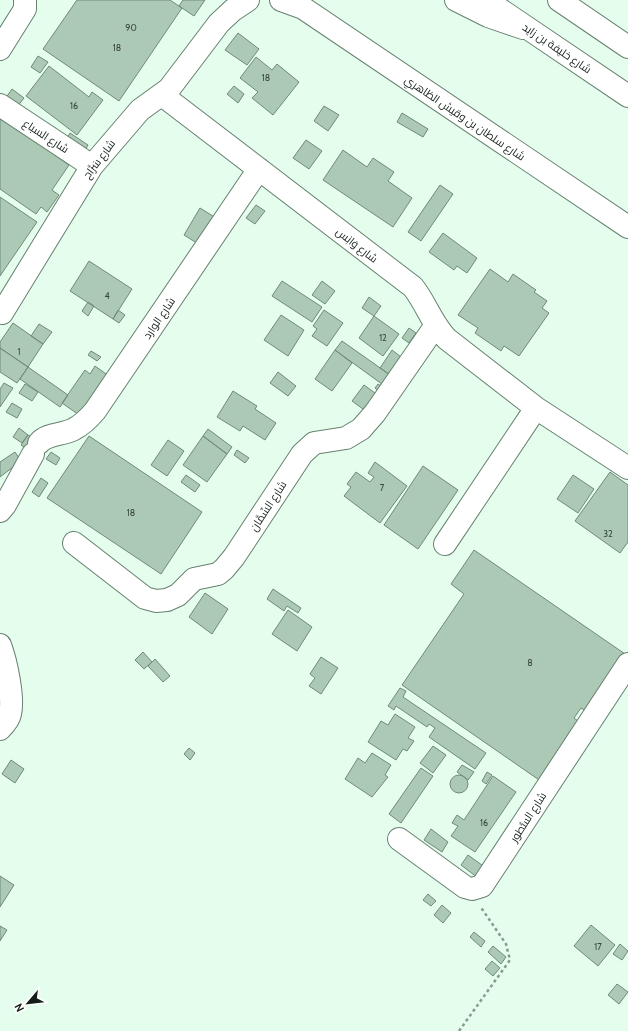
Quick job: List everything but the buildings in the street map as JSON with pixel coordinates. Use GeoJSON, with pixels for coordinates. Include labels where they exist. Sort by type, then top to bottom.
{"type":"FeatureCollection","features":[{"type":"Feature","properties":{"kind":"main road"},"geometry":{"type":"LineString","coordinates":[[0,49],[25,10],[25,0]]}},
{"type":"Feature","properties":{"kind":"main road","name":"شارع سَرَّاح"},"geometry":{"type":"LineString","coordinates":[[219,23],[226,0]]}},
{"type":"Feature","properties":{"kind":"main road","name":"شارع سَرَّاح"},"geometry":{"type":"LineString","coordinates":[[2,313],[92,166],[140,110],[169,89],[219,23],[233,10],[248,0]]}},
{"type":"Feature","properties":{"kind":"main road","name":"شارع سلطان بن وقيش الظاهري"},"geometry":{"type":"LineString","coordinates":[[281,0],[299,4],[628,227]]}},
{"type":"Feature","properties":{"kind":"main road"},"geometry":{"type":"LineString","coordinates":[[456,0],[488,16],[532,31]]}},
{"type":"Feature","properties":{"kind":"main road","name":"شارع خليفة بن زايد"},"geometry":{"type":"LineString","coordinates":[[486,0],[628,96]]}},
{"type":"Feature","properties":{"kind":"main road"},"geometry":{"type":"LineString","coordinates":[[559,0],[628,47]]}},
{"type":"Feature","properties":{"kind":"main road","name":"شارع وَانِس"},"geometry":{"type":"LineString","coordinates":[[162,95],[413,287],[422,298],[436,325],[447,339],[536,408],[628,468]]}},
{"type":"Feature","properties":{"kind":"main road","name":"شارع السباع"},"geometry":{"type":"LineString","coordinates":[[0,105],[92,166]]}},
{"type":"Feature","properties":{"kind":"main road","name":"شارع الوارد"},"geometry":{"type":"LineString","coordinates":[[0,511],[6,505],[36,448],[46,438],[64,434],[75,429],[95,411],[259,169]]}},
{"type":"Feature","properties":{"kind":"main road","name":"شارع السِّمَّان"},"geometry":{"type":"LineString","coordinates":[[74,543],[145,598],[156,601],[167,600],[178,595],[194,579],[218,574],[224,570],[234,557],[302,454],[314,443],[354,435],[367,423],[436,325]]}},
{"type":"Feature","properties":{"kind":"main road"},"geometry":{"type":"LineString","coordinates":[[444,544],[536,408]]}},
{"type":"Feature","properties":{"kind":"main road"},"geometry":{"type":"LineString","coordinates":[[0,645],[11,708],[7,722],[0,729]]}},
{"type":"Feature","properties":{"kind":"main road","name":"شارع السُّطور"},"geometry":{"type":"LineString","coordinates":[[472,889],[477,888],[485,882],[628,664]]}},
{"type":"Feature","properties":{"kind":"main road"},"geometry":{"type":"LineString","coordinates":[[399,839],[465,887],[472,889]]}},
{"type":"Feature","properties":{"kind":"path"},"geometry":{"type":"LineString","coordinates":[[459,1031],[510,960],[506,944],[478,904],[472,889]]}}]}
